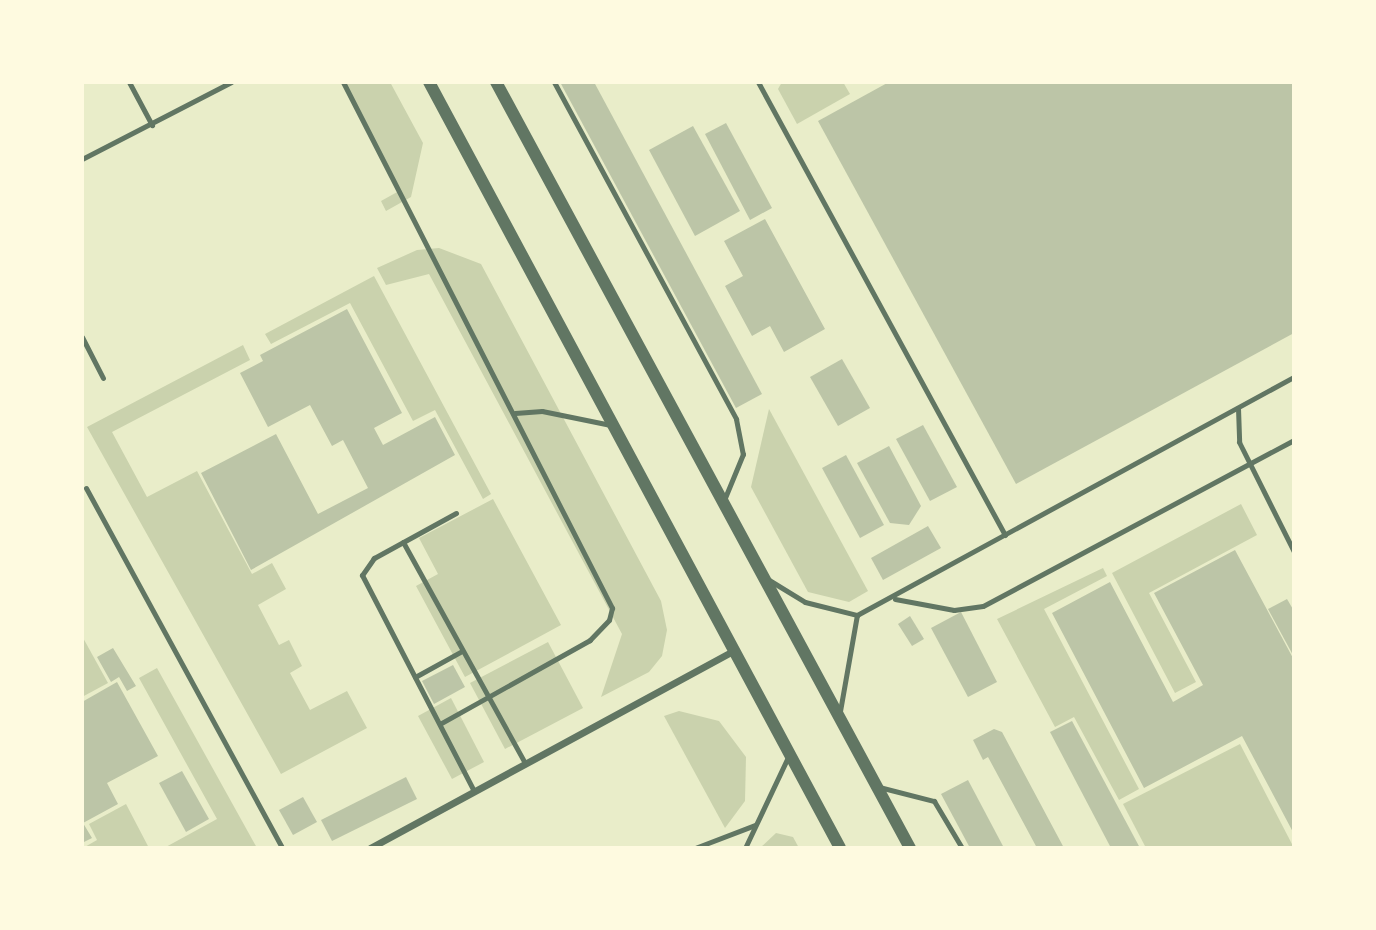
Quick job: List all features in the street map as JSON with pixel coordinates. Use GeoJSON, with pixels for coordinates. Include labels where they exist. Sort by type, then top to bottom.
{"type":"FeatureCollection","features":[{"type":"Feature","properties":{"kind":"street"},"geometry":{"type":"LineString","coordinates":[[429,82],[840,848]]}},
{"type":"Feature","properties":{"kind":"street"},"geometry":{"type":"LineString","coordinates":[[496,82],[723,503],[840,713],[910,848]]}},
{"type":"Feature","properties":{"kind":"street"},"geometry":{"type":"LineString","coordinates":[[370,848],[734,650]]}},
{"type":"Feature","properties":{"kind":"lane"},"geometry":{"type":"LineString","coordinates":[[129,82],[152,125]]}},
{"type":"Feature","properties":{"kind":"lane"},"geometry":{"type":"LineString","coordinates":[[82,159],[231,82]]}},
{"type":"Feature","properties":{"kind":"lane"},"geometry":{"type":"LineString","coordinates":[[343,82],[515,413],[612,608],[590,640],[440,724]]}},
{"type":"Feature","properties":{"kind":"lane"},"geometry":{"type":"LineString","coordinates":[[554,82],[736,419],[743,454],[723,503]]}},
{"type":"Feature","properties":{"kind":"lane"},"geometry":{"type":"LineString","coordinates":[[758,82],[1005,535]]}},
{"type":"Feature","properties":{"kind":"lane"},"geometry":{"type":"LineString","coordinates":[[82,337],[103,378]]}},
{"type":"Feature","properties":{"kind":"lane"},"geometry":{"type":"LineString","coordinates":[[766,578],[805,602],[857,615],[895,599],[1005,535],[1294,377]]}},
{"type":"Feature","properties":{"kind":"lane"},"geometry":{"type":"LineString","coordinates":[[1238,408],[1236,431],[1249,465],[1294,552]]}},
{"type":"Feature","properties":{"kind":"lane"},"geometry":{"type":"LineString","coordinates":[[515,413],[548,412],[612,426]]}},
{"type":"Feature","properties":{"kind":"lane"},"geometry":{"type":"LineString","coordinates":[[895,599],[954,610],[983,606],[1294,440]]}},
{"type":"Feature","properties":{"kind":"lane"},"geometry":{"type":"LineString","coordinates":[[86,488],[282,848]]}},
{"type":"Feature","properties":{"kind":"lane"},"geometry":{"type":"LineString","coordinates":[[456,513],[366,564],[362,575],[474,791]]}},
{"type":"Feature","properties":{"kind":"lane"},"geometry":{"type":"LineString","coordinates":[[402,542],[525,763]]}},
{"type":"Feature","properties":{"kind":"lane"},"geometry":{"type":"LineString","coordinates":[[840,713],[857,615]]}},
{"type":"Feature","properties":{"kind":"lane"},"geometry":{"type":"LineString","coordinates":[[415,677],[462,650]]}},
{"type":"Feature","properties":{"kind":"lane"},"geometry":{"type":"LineString","coordinates":[[745,848],[789,754]]}},
{"type":"Feature","properties":{"kind":"lane"},"geometry":{"type":"LineString","coordinates":[[878,787],[934,801],[962,848]]}},
{"type":"Feature","properties":{"kind":"lane"},"geometry":{"type":"LineString","coordinates":[[695,848],[755,825]]}},
{"type":"Feature","properties":{"kind":"green space"},"geometry":{"type":"Polygon","coordinates":[[[342,82],[390,82],[423,143],[411,197],[386,211],[381,201],[399,191],[342,82]]]}},
{"type":"Feature","properties":{"kind":"green space"},"geometry":{"type":"Polygon","coordinates":[[[782,82],[843,82],[850,94],[797,124],[778,89],[782,82]]]}},
{"type":"Feature","properties":{"kind":"green space"},"geometry":{"type":"Polygon","coordinates":[[[439,248],[481,264],[661,601],[667,630],[662,656],[649,672],[601,697],[622,634],[429,274],[386,285],[377,268],[417,250],[439,248]]]}},
{"type":"Feature","properties":{"kind":"green space"},"geometry":{"type":"Polygon","coordinates":[[[374,276],[491,494],[483,499],[435,410],[413,421],[350,303],[271,344],[265,334],[374,276]]]}},
{"type":"Feature","properties":{"kind":"green space"},"geometry":{"type":"Polygon","coordinates":[[[243,345],[250,360],[112,432],[147,497],[197,471],[252,574],[272,563],[286,589],[258,605],[279,645],[289,640],[302,666],[290,673],[310,710],[347,691],[367,728],[281,774],[87,427],[243,345]]]}},
{"type":"Feature","properties":{"kind":"green space"},"geometry":{"type":"Polygon","coordinates":[[[769,409],[868,591],[849,602],[808,592],[751,487],[769,409]]]}},
{"type":"Feature","properties":{"kind":"green space"},"geometry":{"type":"Polygon","coordinates":[[[493,499],[561,625],[465,677],[416,586],[438,574],[419,538],[493,499]]]}},
{"type":"Feature","properties":{"kind":"green space"},"geometry":{"type":"Polygon","coordinates":[[[1241,504],[1257,535],[1149,593],[1196,682],[1175,693],[1112,573],[1241,504]]]}},
{"type":"Feature","properties":{"kind":"green space"},"geometry":{"type":"Polygon","coordinates":[[[1103,568],[1107,576],[1044,609],[1139,789],[1119,800],[1074,717],[1055,727],[997,619],[1103,568]]]}},
{"type":"Feature","properties":{"kind":"green space"},"geometry":{"type":"Polygon","coordinates":[[[82,636],[108,683],[82,697],[82,636]]]}},
{"type":"Feature","properties":{"kind":"green space"},"geometry":{"type":"Polygon","coordinates":[[[548,642],[583,708],[505,749],[470,683],[548,642]]]}},
{"type":"Feature","properties":{"kind":"green space"},"geometry":{"type":"Polygon","coordinates":[[[157,668],[257,848],[164,848],[217,819],[139,678],[157,668]]]}},
{"type":"Feature","properties":{"kind":"green space"},"geometry":{"type":"Polygon","coordinates":[[[451,698],[484,762],[452,779],[418,716],[451,698]]]}},
{"type":"Feature","properties":{"kind":"green space"},"geometry":{"type":"Polygon","coordinates":[[[679,711],[719,721],[746,757],[745,801],[725,828],[664,716],[679,711]]]}},
{"type":"Feature","properties":{"kind":"green space"},"geometry":{"type":"Polygon","coordinates":[[[1240,744],[1294,848],[1146,848],[1123,804],[1240,744]]]}},
{"type":"Feature","properties":{"kind":"green space"},"geometry":{"type":"Polygon","coordinates":[[[126,804],[149,848],[83,848],[97,840],[89,824],[126,804]]]}},
{"type":"Feature","properties":{"kind":"green space"},"geometry":{"type":"Polygon","coordinates":[[[776,833],[793,837],[799,848],[760,848],[776,833]]]}},
{"type":"Feature","properties":{"kind":"building"},"geometry":{"type":"Polygon","coordinates":[[[560,82],[594,82],[762,394],[736,408],[560,82]]]}},
{"type":"Feature","properties":{"kind":"building"},"geometry":{"type":"Polygon","coordinates":[[[889,82],[1292,82],[1294,333],[1016,484],[818,121],[889,82]]]}},
{"type":"Feature","properties":{"kind":"building"},"geometry":{"type":"Polygon","coordinates":[[[726,123],[772,208],[750,220],[705,134],[726,123]]]}},
{"type":"Feature","properties":{"kind":"building"},"geometry":{"type":"Polygon","coordinates":[[[693,126],[740,211],[695,236],[649,150],[693,126]]]}},
{"type":"Feature","properties":{"kind":"building"},"geometry":{"type":"Polygon","coordinates":[[[765,219],[825,329],[784,352],[770,326],[752,336],[725,286],[743,276],[724,241],[765,219]]]}},
{"type":"Feature","properties":{"kind":"building"},"geometry":{"type":"Polygon","coordinates":[[[347,309],[402,413],[374,428],[383,445],[435,417],[455,455],[251,570],[201,473],[276,434],[318,514],[368,488],[343,440],[332,446],[310,405],[268,427],[240,373],[263,361],[260,355],[347,309]]]}},
{"type":"Feature","properties":{"kind":"building"},"geometry":{"type":"Polygon","coordinates":[[[842,359],[870,408],[838,426],[810,377],[842,359]]]}},
{"type":"Feature","properties":{"kind":"building"},"geometry":{"type":"Polygon","coordinates":[[[923,425],[957,487],[930,501],[896,439],[923,425]]]}},
{"type":"Feature","properties":{"kind":"building"},"geometry":{"type":"Polygon","coordinates":[[[889,446],[921,506],[909,525],[890,523],[857,463],[889,446]]]}},
{"type":"Feature","properties":{"kind":"building"},"geometry":{"type":"Polygon","coordinates":[[[846,455],[884,525],[860,538],[822,468],[846,455]]]}},
{"type":"Feature","properties":{"kind":"building"},"geometry":{"type":"Polygon","coordinates":[[[928,526],[941,548],[883,580],[871,558],[928,526]]]}},
{"type":"Feature","properties":{"kind":"building"},"geometry":{"type":"Polygon","coordinates":[[[1235,550],[1294,660],[1294,834],[1242,736],[1144,788],[1052,613],[1110,582],[1173,702],[1203,685],[1154,593],[1235,550]]]}},
{"type":"Feature","properties":{"kind":"building"},"geometry":{"type":"Polygon","coordinates":[[[1287,599],[1294,611],[1294,657],[1268,609],[1287,599]]]}},
{"type":"Feature","properties":{"kind":"building"},"geometry":{"type":"Polygon","coordinates":[[[961,612],[997,682],[968,697],[931,628],[961,612]]]}},
{"type":"Feature","properties":{"kind":"building"},"geometry":{"type":"Polygon","coordinates":[[[910,616],[924,639],[912,646],[898,624],[910,616]]]}},
{"type":"Feature","properties":{"kind":"building"},"geometry":{"type":"Polygon","coordinates":[[[113,648],[136,686],[127,691],[119,677],[111,682],[97,657],[113,648]]]}},
{"type":"Feature","properties":{"kind":"building"},"geometry":{"type":"Polygon","coordinates":[[[453,665],[465,687],[434,704],[422,681],[453,665]]]}},
{"type":"Feature","properties":{"kind":"building"},"geometry":{"type":"Polygon","coordinates":[[[117,682],[158,756],[107,783],[118,804],[83,823],[92,838],[82,843],[82,702],[117,682]]]}},
{"type":"Feature","properties":{"kind":"building"},"geometry":{"type":"Polygon","coordinates":[[[1072,721],[1140,848],[1111,848],[1050,732],[1072,721]]]}},
{"type":"Feature","properties":{"kind":"building"},"geometry":{"type":"Polygon","coordinates":[[[994,729],[1002,732],[1064,848],[1037,848],[988,757],[983,760],[973,740],[994,729]]]}},
{"type":"Feature","properties":{"kind":"building"},"geometry":{"type":"Polygon","coordinates":[[[182,771],[209,819],[186,832],[159,783],[182,771]]]}},
{"type":"Feature","properties":{"kind":"building"},"geometry":{"type":"Polygon","coordinates":[[[406,777],[417,799],[332,841],[321,820],[406,777]]]}},
{"type":"Feature","properties":{"kind":"building"},"geometry":{"type":"Polygon","coordinates":[[[968,780],[1004,848],[970,848],[941,794],[968,780]]]}},
{"type":"Feature","properties":{"kind":"building"},"geometry":{"type":"Polygon","coordinates":[[[303,797],[317,822],[293,835],[279,810],[303,797]]]}}]}
